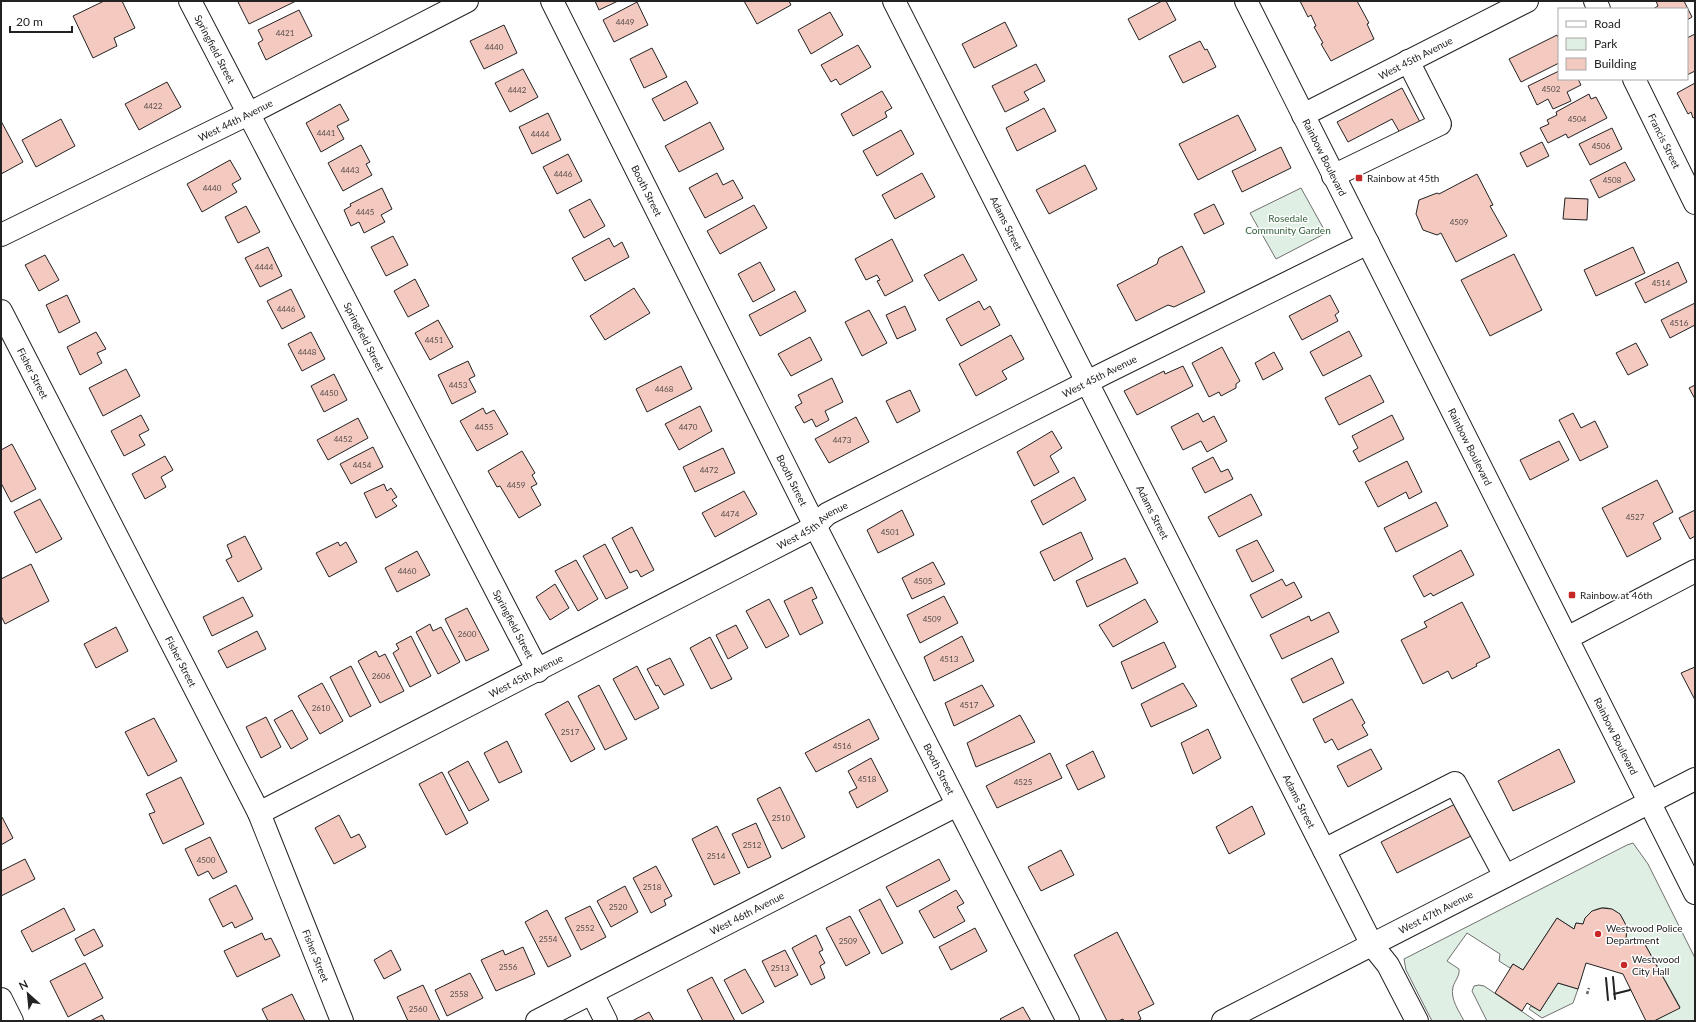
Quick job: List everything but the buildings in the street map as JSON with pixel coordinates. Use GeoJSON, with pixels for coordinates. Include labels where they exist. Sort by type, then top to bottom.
{"type":"FeatureCollection","features":[{"type":"Feature","properties":{"kind":"street","name":"Springfield Street"},"geometry":{"type":"LineString","coordinates":[[190,1],[538,671]]}},
{"type":"Feature","properties":{"kind":"street","name":"West 44th Avenue"},"geometry":{"type":"LineString","coordinates":[[1,235],[248,114],[467,1]]}},
{"type":"Feature","properties":{"kind":"street","name":"Booth Street"},"geometry":{"type":"LineString","coordinates":[[552,1],[815,526],[1068,1021]]}},
{"type":"Feature","properties":{"kind":"street","name":"Adams Street"},"geometry":{"type":"LineString","coordinates":[[894,1],[1372,945],[1388,965],[1416,1021]]}},
{"type":"Feature","properties":{"kind":"street","name":"Rainbow Boulevard"},"geometry":{"type":"LineString","coordinates":[[1246,1],[1695,893]]}},
{"type":"Feature","properties":{"kind":"street","name":"West 45th Avenue"},"geometry":{"type":"LineString","coordinates":[[1303,115],[1527,1]]}},
{"type":"Feature","properties":{"kind":"street"},"geometry":{"type":"LineString","coordinates":[[1333,176],[1440,124],[1408,61]]}},
{"type":"Feature","properties":{"kind":"street","name":"Francis Street"},"geometry":{"type":"LineString","coordinates":[[1634,80],[1695,203]]}},
{"type":"Feature","properties":{"kind":"street","name":"West 45th Avenue"},"geometry":{"type":"LineString","coordinates":[[259,813],[538,671],[815,526],[827,514],[1087,382],[1368,243]]}},
{"type":"Feature","properties":{"kind":"street","name":"Fisher Street"},"geometry":{"type":"LineString","coordinates":[[1,311],[259,813],[342,1021]]}},
{"type":"Feature","properties":{"kind":"street"},"geometry":{"type":"LineString","coordinates":[[1567,638],[1695,571]]}},
{"type":"Feature","properties":{"kind":"street","name":"West 47th Avenue"},"geometry":{"type":"LineString","coordinates":[[1223,1021],[1695,779]]}},
{"type":"Feature","properties":{"kind":"street"},"geometry":{"type":"LineString","coordinates":[[1324,850],[1455,783],[1505,876]]}},
{"type":"Feature","properties":{"kind":"street","name":"West 46th Avenue"},"geometry":{"type":"LineString","coordinates":[[537,1021],[957,805]]}},
{"type":"Feature","properties":{"kind":"street"},"geometry":{"type":"LineString","coordinates":[[592,993],[606,1021]]}},
{"type":"Feature","properties":{"kind":"street"},"geometry":{"type":"LineString","coordinates":[[1,999],[12,1021]]}},
{"type":"Feature","properties":{"kind":"path"},"geometry":{"type":"LineString","coordinates":[[1587,994],[1589,988]]}},
{"type":"Feature","properties":{"kind":"green space","name":"Rosedale Community Garden"},"geometry":{"type":"Polygon","coordinates":[[[1301,188],[1326,233],[1276,259],[1250,213],[1301,188]]]}},
{"type":"Feature","properties":{"kind":"green space"},"geometry":{"type":"Polygon","coordinates":[[[1633,843],[1648,864],[1695,958],[1695,1021],[1656,1020],[1680,1007],[1642,939],[1632,943],[1632,940],[1626,939],[1626,928],[1618,913],[1611,909],[1603,908],[1595,910],[1588,915],[1583,924],[1576,923],[1574,929],[1557,918],[1523,970],[1513,964],[1510,968],[1499,961],[1500,954],[1467,933],[1447,961],[1459,969],[1452,991],[1456,1005],[1464,1021],[1432,1021],[1406,970],[1404,959],[1633,843]]]}},
{"type":"Feature","properties":{"kind":"green space"},"geometry":{"type":"Polygon","coordinates":[[[1558,983],[1578,989],[1573,1003],[1542,1018],[1529,1009],[1531,1006],[1540,1011],[1558,983]]]}},
{"type":"Feature","properties":{"kind":"green space"},"geometry":{"type":"Polygon","coordinates":[[[1474,986],[1484,986],[1536,1021],[1487,1021],[1472,991],[1474,986]]]}},
{"type":"Feature","properties":{"kind":"wall"},"geometry":{"type":"LineString","coordinates":[[1613,977],[1615,999]]}},
{"type":"Feature","properties":{"kind":"wall"},"geometry":{"type":"LineString","coordinates":[[1606,978],[1608,1000]]}},
{"type":"Feature","properties":{"kind":"wall"},"geometry":{"type":"LineString","coordinates":[[1614,994],[1630,990]]}},
{"type":"Feature","properties":{"kind":"place","name":"Rainbow at 45th"},"geometry":{"type":"Point","coordinates":[1359,178]}},
{"type":"Feature","properties":{"kind":"place","name":"Rainbow at 46th"},"geometry":{"type":"Point","coordinates":[1572,595]}},
{"type":"Feature","properties":{"kind":"place","name":"Westwood Police Department"},"geometry":{"type":"Point","coordinates":[1598,934]}},
{"type":"Feature","properties":{"kind":"place","name":"Westwood City Hall"},"geometry":{"type":"Point","coordinates":[1624,965]}}]}
